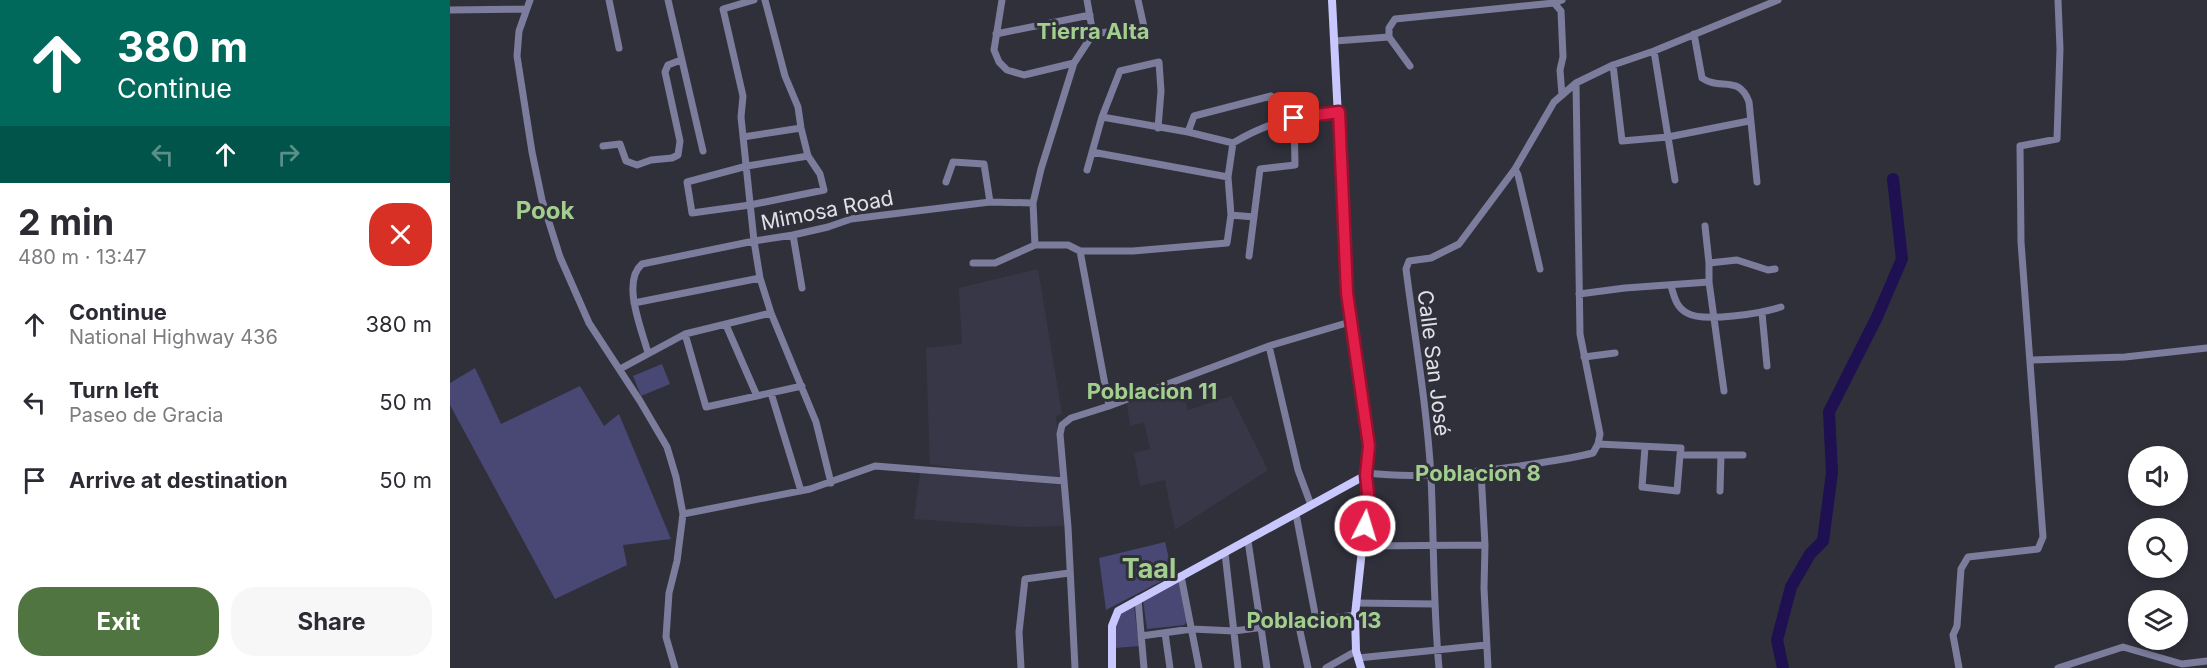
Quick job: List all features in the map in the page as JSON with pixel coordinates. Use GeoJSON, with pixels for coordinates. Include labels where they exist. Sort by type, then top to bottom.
{"type":"FeatureCollection","features":[{"type":"Feature","properties":{"kind":"main road"},"geometry":{"type":"LineString","coordinates":[[1332,0],[1350,322],[1369,446],[1366,474],[1368,494],[1355,615],[1357,655],[1361,668]]}},
{"type":"Feature","properties":{"kind":"main road"},"geometry":{"type":"LineString","coordinates":[[1112,668],[1114,615],[1123,608],[1366,474]]}},
{"type":"Feature","properties":{"kind":"street"},"geometry":{"type":"LineString","coordinates":[[530,0],[519,31],[517,56],[542,200],[560,257],[590,323],[667,447],[683,514],[677,561],[669,593],[666,637],[675,668]]}},
{"type":"Feature","properties":{"kind":"street"},"geometry":{"type":"LineString","coordinates":[[609,0],[619,48]]}},
{"type":"Feature","properties":{"kind":"street"},"geometry":{"type":"LineString","coordinates":[[668,0],[703,151]]}},
{"type":"Feature","properties":{"kind":"street"},"geometry":{"type":"LineString","coordinates":[[754,0],[723,9],[742,96],[741,117],[754,241],[760,278],[771,313],[816,422],[831,483]]}},
{"type":"Feature","properties":{"kind":"street"},"geometry":{"type":"LineString","coordinates":[[765,0],[785,76],[798,107],[808,156],[820,174],[824,190],[750,205],[692,213],[687,182],[747,166],[808,156]]}},
{"type":"Feature","properties":{"kind":"street"},"geometry":{"type":"LineString","coordinates":[[1002,0],[994,50],[999,62],[1007,70],[1024,75],[1074,63]]}},
{"type":"Feature","properties":{"kind":"street"},"geometry":{"type":"LineString","coordinates":[[1035,245],[1033,203],[1041,169],[1074,63],[1093,34],[1087,0]]}},
{"type":"Feature","properties":{"kind":"street"},"geometry":{"type":"LineString","coordinates":[[1093,34],[1144,27],[1138,0]]}},
{"type":"Feature","properties":{"kind":"street"},"geometry":{"type":"LineString","coordinates":[[1410,66],[1389,37],[1389,28],[1395,19],[1554,3],[1562,0]]}},
{"type":"Feature","properties":{"kind":"street"},"geometry":{"type":"LineString","coordinates":[[1540,269],[1515,169],[1554,102],[1576,83],[1613,65],[1654,51],[1778,0]]}},
{"type":"Feature","properties":{"kind":"street"},"geometry":{"type":"LineString","coordinates":[[1959,668],[1953,634],[1957,626],[1961,569],[1968,557],[2038,549],[2043,537],[2021,242],[2020,146],[2057,139],[2061,49],[2058,0]]}},
{"type":"Feature","properties":{"kind":"street"},"geometry":{"type":"LineString","coordinates":[[1554,3],[1561,11],[1562,95]]}},
{"type":"Feature","properties":{"kind":"street"},"geometry":{"type":"LineString","coordinates":[[450,10],[525,9]]}},
{"type":"Feature","properties":{"kind":"street"},"geometry":{"type":"LineString","coordinates":[[996,34],[1090,15]]}},
{"type":"Feature","properties":{"kind":"street"},"geometry":{"type":"LineString","coordinates":[[1694,34],[1702,78],[1707,82],[1737,86],[1745,92],[1749,102],[1756,182]]}},
{"type":"Feature","properties":{"kind":"street"},"geometry":{"type":"LineString","coordinates":[[1335,41],[1389,37]]}},
{"type":"Feature","properties":{"kind":"street"},"geometry":{"type":"LineString","coordinates":[[1654,51],[1676,180]]}},
{"type":"Feature","properties":{"kind":"street"},"geometry":{"type":"LineString","coordinates":[[603,146],[620,144],[626,161],[634,165],[678,155],[680,141],[665,69],[668,64],[681,60]]}},
{"type":"Feature","properties":{"kind":"street"},"geometry":{"type":"LineString","coordinates":[[1087,170],[1102,117],[1120,71],[1159,62],[1161,91],[1158,128]]}},
{"type":"Feature","properties":{"kind":"street"},"geometry":{"type":"LineString","coordinates":[[1613,65],[1622,141],[1668,137],[1749,121]]}},
{"type":"Feature","properties":{"kind":"street"},"geometry":{"type":"LineString","coordinates":[[1366,474],[1431,476],[1481,471],[1577,457],[1593,453],[1598,444],[1600,434],[1598,420],[1580,334],[1576,83]]}},
{"type":"Feature","properties":{"kind":"street"},"geometry":{"type":"LineString","coordinates":[[1188,132],[1194,116],[1271,96],[1281,120]]}},
{"type":"Feature","properties":{"kind":"street"},"geometry":{"type":"LineString","coordinates":[[1102,117],[1188,132],[1233,143],[1256,129],[1281,120],[1339,112]]}},
{"type":"Feature","properties":{"kind":"street"},"geometry":{"type":"LineString","coordinates":[[1249,256],[1260,170],[1295,165],[1294,118]]}},
{"type":"Feature","properties":{"kind":"street"},"geometry":{"type":"LineString","coordinates":[[743,137],[801,128]]}},
{"type":"Feature","properties":{"kind":"street"},"geometry":{"type":"LineString","coordinates":[[973,263],[995,263],[1035,245],[1068,244],[1080,251],[1133,251],[1227,243],[1231,215],[1228,177],[1233,143]]}},
{"type":"Feature","properties":{"kind":"street"},"geometry":{"type":"LineString","coordinates":[[1092,152],[1228,177]]}},
{"type":"Feature","properties":{"kind":"street"},"geometry":{"type":"LineString","coordinates":[[946,182],[953,162],[984,164],[990,202]]}},
{"type":"Feature","properties":{"kind":"street","name":"Calle San José"},"geometry":{"type":"LineString","coordinates":[[1439,668],[1434,604],[1431,476],[1424,396],[1406,269],[1409,261],[1431,258],[1459,244],[1515,169]]}},
{"type":"Feature","properties":{"kind":"street","name":"Mimosa Road"},"geometry":{"type":"LineString","coordinates":[[634,303],[632,281],[634,273],[642,264],[793,235],[851,219],[990,202],[1033,203]]}},
{"type":"Feature","properties":{"kind":"street"},"geometry":{"type":"LineString","coordinates":[[1231,215],[1254,217]]}},
{"type":"Feature","properties":{"kind":"street"},"geometry":{"type":"LineString","coordinates":[[1705,226],[1710,263],[1709,282],[1724,391]]}},
{"type":"Feature","properties":{"kind":"street"},"geometry":{"type":"LineString","coordinates":[[793,235],[802,288]]}},
{"type":"Feature","properties":{"kind":"street"},"geometry":{"type":"LineString","coordinates":[[1080,251],[1109,406]]}},
{"type":"Feature","properties":{"kind":"street"},"geometry":{"type":"LineString","coordinates":[[1710,263],[1737,260],[1768,270],[1776,269]]}},
{"type":"Feature","properties":{"kind":"street"},"geometry":{"type":"LineString","coordinates":[[648,353],[634,303],[760,278]]}},
{"type":"Feature","properties":{"kind":"street"},"geometry":{"type":"LineString","coordinates":[[1579,294],[1709,282]]}},
{"type":"Feature","properties":{"kind":"street"},"geometry":{"type":"LineString","coordinates":[[1671,286],[1675,301],[1688,314],[1715,317],[1762,313],[1781,307]]}},
{"type":"Feature","properties":{"kind":"street"},"geometry":{"type":"LineString","coordinates":[[620,369],[685,334],[771,313]]}},
{"type":"Feature","properties":{"kind":"street"},"geometry":{"type":"LineString","coordinates":[[1762,313],[1767,366]]}},
{"type":"Feature","properties":{"kind":"street"},"geometry":{"type":"LineString","coordinates":[[1075,668],[1065,480],[1060,434],[1062,425],[1071,418],[1269,346],[1350,322]]}},
{"type":"Feature","properties":{"kind":"street"},"geometry":{"type":"LineString","coordinates":[[726,325],[757,396]]}},
{"type":"Feature","properties":{"kind":"street"},"geometry":{"type":"LineString","coordinates":[[685,334],[706,407],[802,386]]}},
{"type":"Feature","properties":{"kind":"street"},"geometry":{"type":"LineString","coordinates":[[1269,346],[1298,470],[1311,506]]}},
{"type":"Feature","properties":{"kind":"street"},"geometry":{"type":"LineString","coordinates":[[2030,360],[2126,357],[2207,348]]}},
{"type":"Feature","properties":{"kind":"street"},"geometry":{"type":"LineString","coordinates":[[1584,357],[1615,353]]}},
{"type":"Feature","properties":{"kind":"street"},"geometry":{"type":"LineString","coordinates":[[771,393],[801,491]]}},
{"type":"Feature","properties":{"kind":"street"},"geometry":{"type":"LineString","coordinates":[[1598,444],[1681,448],[1677,491],[1642,488],[1645,447]]}},
{"type":"Feature","properties":{"kind":"street"},"geometry":{"type":"LineString","coordinates":[[1680,455],[1743,455]]}},
{"type":"Feature","properties":{"kind":"street"},"geometry":{"type":"LineString","coordinates":[[1720,491],[1721,455]]}},
{"type":"Feature","properties":{"kind":"street"},"geometry":{"type":"LineString","coordinates":[[683,514],[801,491],[831,483],[875,466],[1065,480]]}},
{"type":"Feature","properties":{"kind":"street"},"geometry":{"type":"LineString","coordinates":[[1481,471],[1488,668]]}},
{"type":"Feature","properties":{"kind":"street"},"geometry":{"type":"LineString","coordinates":[[1296,514],[1316,619]]}},
{"type":"Feature","properties":{"kind":"street"},"geometry":{"type":"LineString","coordinates":[[1248,541],[1267,668]]}},
{"type":"Feature","properties":{"kind":"street"},"geometry":{"type":"LineString","coordinates":[[1363,546],[1485,545]]}},
{"type":"Feature","properties":{"kind":"street"},"geometry":{"type":"LineString","coordinates":[[1226,553],[1238,668]]}},
{"type":"Feature","properties":{"kind":"street"},"geometry":{"type":"LineString","coordinates":[[1020,668],[1019,632],[1025,579],[1069,573]]}},
{"type":"Feature","properties":{"kind":"street"},"geometry":{"type":"LineString","coordinates":[[1181,576],[1199,668]]}},
{"type":"Feature","properties":{"kind":"street"},"geometry":{"type":"LineString","coordinates":[[1138,600],[1144,668]]}},
{"type":"Feature","properties":{"kind":"street"},"geometry":{"type":"LineString","coordinates":[[1356,603],[1434,604]]}},
{"type":"Feature","properties":{"kind":"street"},"geometry":{"type":"LineString","coordinates":[[1142,636],[1192,629],[1234,631],[1355,615]]}},
{"type":"Feature","properties":{"kind":"street"},"geometry":{"type":"LineString","coordinates":[[1298,622],[1308,668]]}},
{"type":"Feature","properties":{"kind":"street"},"geometry":{"type":"LineString","coordinates":[[1165,633],[1170,668]]}},
{"type":"Feature","properties":{"kind":"street"},"geometry":{"type":"LineString","coordinates":[[1326,668],[1357,655],[1486,645]]}},
{"type":"Feature","properties":{"kind":"street"},"geometry":{"type":"LineString","coordinates":[[2058,668],[2123,647],[2169,664],[2207,661]]}},
{"type":"Feature","properties":{"kind":"shaded area"},"geometry":{"type":"Polygon","coordinates":[[[1038,269],[1062,414],[1056,416],[1063,479],[1014,476],[930,464],[926,348],[962,344],[959,288],[1038,269]]]}},
{"type":"Feature","properties":{"kind":"shaded area"},"geometry":{"type":"Polygon","coordinates":[[[662,364],[670,384],[641,396],[633,376],[662,364]]]}},
{"type":"Feature","properties":{"kind":"shaded area"},"geometry":{"type":"Polygon","coordinates":[[[475,368],[501,424],[580,386],[604,426],[619,414],[671,539],[623,545],[627,565],[555,599],[450,405],[450,383],[475,368]]]}},
{"type":"Feature","properties":{"kind":"shaded area"},"geometry":{"type":"Polygon","coordinates":[[[1180,385],[1188,410],[1231,396],[1268,470],[1175,530],[1165,480],[1140,486],[1134,453],[1150,449],[1144,423],[1130,426],[1127,404],[1180,385]]]}},
{"type":"Feature","properties":{"kind":"shaded area"},"geometry":{"type":"Polygon","coordinates":[[[920,473],[1062,485],[1064,526],[1024,527],[914,519],[920,473]]]}},
{"type":"Feature","properties":{"kind":"shaded area"},"geometry":{"type":"Polygon","coordinates":[[[1165,542],[1173,575],[1106,610],[1099,558],[1165,542]]]}},
{"type":"Feature","properties":{"kind":"shaded area"},"geometry":{"type":"Polygon","coordinates":[[[1180,580],[1187,622],[1184,625],[1147,629],[1143,600],[1180,580]]]}},
{"type":"Feature","properties":{"kind":"shaded area"},"geometry":{"type":"Polygon","coordinates":[[[1134,606],[1139,646],[1115,648],[1115,626],[1119,614],[1134,606]]]}},
{"type":"Feature","properties":{"kind":"waterway"},"geometry":{"type":"LineString","coordinates":[[1783,668],[1777,640],[1791,587],[1810,554],[1823,541],[1832,473],[1829,412],[1877,317],[1902,259],[1893,179]]}},
{"type":"Feature","properties":{"kind":"district","name":"Tierra Alta"},"geometry":{"type":"Point","coordinates":[1093,31]}},
{"type":"Feature","properties":{"kind":"district","name":"Pook"},"geometry":{"type":"Point","coordinates":[545,210]}},
{"type":"Feature","properties":{"kind":"district","name":"Poblacion 11"},"geometry":{"type":"Point","coordinates":[1152,391]}},
{"type":"Feature","properties":{"kind":"district","name":"Poblacion 8"},"geometry":{"type":"Point","coordinates":[1478,473]}},
{"type":"Feature","properties":{"kind":"district","name":"Taal"},"geometry":{"type":"Point","coordinates":[1149,568]}},
{"type":"Feature","properties":{"kind":"district","name":"Poblacion 13"},"geometry":{"type":"Point","coordinates":[1314,620]}},
{"type":"Feature","properties":{"kind":"route"},"geometry":{"type":"LineString","coordinates":[[1294,118],[1339,112],[1347,293],[1369,446],[1365,526]]}}]}
